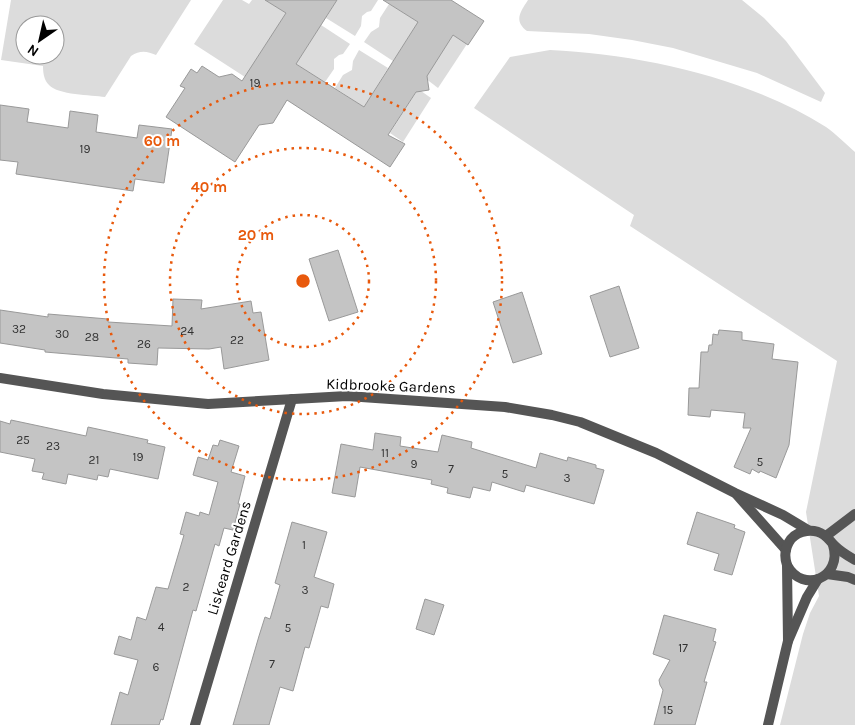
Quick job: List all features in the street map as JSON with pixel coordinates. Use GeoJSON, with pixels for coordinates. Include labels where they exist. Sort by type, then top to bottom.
{"type":"FeatureCollection","features":[{"type":"Feature","properties":{"kind":"street","name":"Kidbrooke Gardens"},"geometry":{"type":"LineString","coordinates":[[0,378],[103,394],[208,404],[346,396],[505,407],[552,415],[580,422],[656,452],[734,493],[783,515],[808,530]]}},
{"type":"Feature","properties":{"kind":"street","name":"Liskeard Gardens"},"geometry":{"type":"LineString","coordinates":[[195,725],[292,399]]}},
{"type":"Feature","properties":{"kind":"street"},"geometry":{"type":"LineString","coordinates":[[734,493],[786,550]]}},
{"type":"Feature","properties":{"kind":"street"},"geometry":{"type":"LineString","coordinates":[[826,536],[855,514]]}},
{"type":"Feature","properties":{"kind":"street"},"geometry":{"type":"LineString","coordinates":[[788,640],[787,565],[785,555],[793,536],[808,530],[818,532],[826,536],[833,545],[855,560]]}},
{"type":"Feature","properties":{"kind":"street"},"geometry":{"type":"LineString","coordinates":[[768,725],[788,640],[806,597],[835,561],[833,545]]}},
{"type":"Feature","properties":{"kind":"street"},"geometry":{"type":"LineString","coordinates":[[787,565],[793,574],[802,579],[848,577],[855,580]]}},
{"type":"Feature","properties":{"kind":"shaded area"},"geometry":{"type":"Polygon","coordinates":[[[11,0],[191,0],[156,55],[143,52],[131,56],[105,97],[75,94],[53,88],[47,83],[43,66],[36,65],[65,65],[65,15],[15,15],[15,62],[1,60],[11,0]]]}},
{"type":"Feature","properties":{"kind":"shaded area"},"geometry":{"type":"Polygon","coordinates":[[[223,0],[242,0],[249,4],[252,0],[265,0],[286,13],[245,77],[194,44],[223,0]]]}},
{"type":"Feature","properties":{"kind":"shaded area"},"geometry":{"type":"Polygon","coordinates":[[[337,0],[378,0],[371,11],[362,16],[361,26],[355,36],[326,18],[337,0]]]}},
{"type":"Feature","properties":{"kind":"shaded area"},"geometry":{"type":"Polygon","coordinates":[[[528,0],[742,0],[764,18],[786,41],[825,93],[821,102],[757,73],[673,48],[589,34],[527,31],[519,20],[528,0]]]}},
{"type":"Feature","properties":{"kind":"shaded area"},"geometry":{"type":"Polygon","coordinates":[[[389,4],[418,22],[393,61],[364,42],[371,32],[379,27],[380,18],[389,4]]]}},
{"type":"Feature","properties":{"kind":"shaded area"},"geometry":{"type":"Polygon","coordinates":[[[321,25],[350,44],[343,54],[334,59],[334,69],[325,82],[296,64],[321,25]]]}},
{"type":"Feature","properties":{"kind":"shaded area"},"geometry":{"type":"Polygon","coordinates":[[[453,35],[467,44],[438,88],[425,78],[453,35]]]}},
{"type":"Feature","properties":{"kind":"shaded area"},"geometry":{"type":"Polygon","coordinates":[[[359,50],[388,68],[364,107],[335,88],[343,75],[352,70],[353,61],[359,50]]]}},
{"type":"Feature","properties":{"kind":"shaded area"},"geometry":{"type":"Polygon","coordinates":[[[550,50],[585,52],[657,63],[729,82],[796,110],[826,127],[855,152],[855,725],[780,725],[803,634],[810,613],[819,596],[806,512],[837,361],[630,226],[634,215],[474,108],[510,57],[550,50]]]}},
{"type":"Feature","properties":{"kind":"shaded area"},"geometry":{"type":"Polygon","coordinates":[[[417,91],[421,91],[431,98],[403,142],[390,133],[417,91]]]}},
{"type":"Feature","properties":{"kind":"building"},"geometry":{"type":"Polygon","coordinates":[[[265,0],[337,0],[296,64],[364,107],[418,22],[383,0],[451,0],[484,21],[468,45],[453,35],[427,76],[429,90],[416,92],[388,135],[405,144],[390,167],[287,100],[273,123],[259,125],[235,162],[166,117],[185,88],[180,86],[191,69],[197,73],[202,66],[219,77],[232,74],[242,81],[286,13],[265,0]]]}},
{"type":"Feature","properties":{"kind":"building"},"geometry":{"type":"Polygon","coordinates":[[[0,105],[29,109],[27,122],[68,128],[70,111],[98,115],[96,132],[137,138],[139,125],[172,129],[164,183],[135,179],[133,191],[16,174],[18,162],[0,160],[0,105]]]}},
{"type":"Feature","properties":{"kind":"building"},"geometry":{"type":"Polygon","coordinates":[[[338,250],[358,312],[329,321],[309,259],[338,250]]]}},
{"type":"Feature","properties":{"kind":"building"},"geometry":{"type":"Polygon","coordinates":[[[619,286],[639,348],[610,357],[590,296],[619,286]]]}},
{"type":"Feature","properties":{"kind":"building"},"geometry":{"type":"Polygon","coordinates":[[[522,292],[542,354],[513,363],[493,302],[522,292]]]}},
{"type":"Feature","properties":{"kind":"building"},"geometry":{"type":"Polygon","coordinates":[[[173,299],[202,300],[201,309],[251,301],[253,313],[261,312],[269,360],[224,369],[221,347],[209,349],[158,348],[157,365],[128,363],[128,359],[45,352],[45,350],[0,343],[0,310],[48,317],[48,314],[108,319],[108,322],[172,326],[173,299]]]}},
{"type":"Feature","properties":{"kind":"building"},"geometry":{"type":"Polygon","coordinates":[[[719,330],[742,332],[742,340],[774,344],[772,359],[798,362],[789,445],[776,478],[752,469],[750,474],[734,467],[751,428],[743,428],[745,413],[711,410],[710,417],[688,415],[689,388],[699,388],[701,352],[708,352],[709,345],[712,345],[713,334],[718,335],[719,330]]]}},
{"type":"Feature","properties":{"kind":"building"},"geometry":{"type":"Polygon","coordinates":[[[11,420],[86,436],[88,427],[148,440],[147,443],[165,447],[158,479],[110,469],[108,477],[98,475],[97,480],[68,474],[66,484],[42,479],[44,473],[32,471],[35,459],[0,452],[0,421],[10,424],[11,420]]]}},
{"type":"Feature","properties":{"kind":"building"},"geometry":{"type":"Polygon","coordinates":[[[375,433],[401,437],[400,446],[438,452],[442,435],[472,442],[471,448],[536,468],[540,453],[567,461],[568,457],[596,465],[596,468],[604,470],[594,504],[526,485],[524,492],[492,482],[490,491],[473,487],[470,498],[447,493],[448,488],[431,484],[432,480],[360,467],[355,497],[332,493],[341,444],[373,450],[375,433]]]}},
{"type":"Feature","properties":{"kind":"building"},"geometry":{"type":"Polygon","coordinates":[[[220,440],[239,446],[231,472],[245,476],[238,504],[240,504],[233,530],[224,528],[219,546],[215,544],[196,611],[193,610],[163,720],[161,719],[159,725],[111,725],[120,692],[128,695],[138,660],[114,654],[119,636],[131,640],[137,617],[146,620],[156,587],[168,589],[184,535],[180,534],[186,512],[199,516],[200,512],[209,515],[218,482],[193,475],[198,457],[208,460],[213,445],[218,446],[220,440]]]}},
{"type":"Feature","properties":{"kind":"building"},"geometry":{"type":"Polygon","coordinates":[[[697,512],[735,525],[734,528],[745,532],[732,575],[714,570],[719,554],[687,544],[697,512]]]}},
{"type":"Feature","properties":{"kind":"building"},"geometry":{"type":"Polygon","coordinates":[[[292,522],[327,532],[314,577],[334,584],[328,608],[321,606],[309,648],[305,647],[293,691],[280,687],[269,725],[233,725],[265,617],[270,619],[280,585],[275,583],[292,522]]]}},
{"type":"Feature","properties":{"kind":"building"},"geometry":{"type":"Polygon","coordinates":[[[425,599],[444,605],[434,635],[416,629],[425,599]]]}},
{"type":"Feature","properties":{"kind":"building"},"geometry":{"type":"Polygon","coordinates":[[[664,615],[716,629],[713,641],[716,642],[704,682],[707,682],[695,725],[654,725],[663,690],[659,680],[670,660],[653,654],[664,615]]]}}]}
